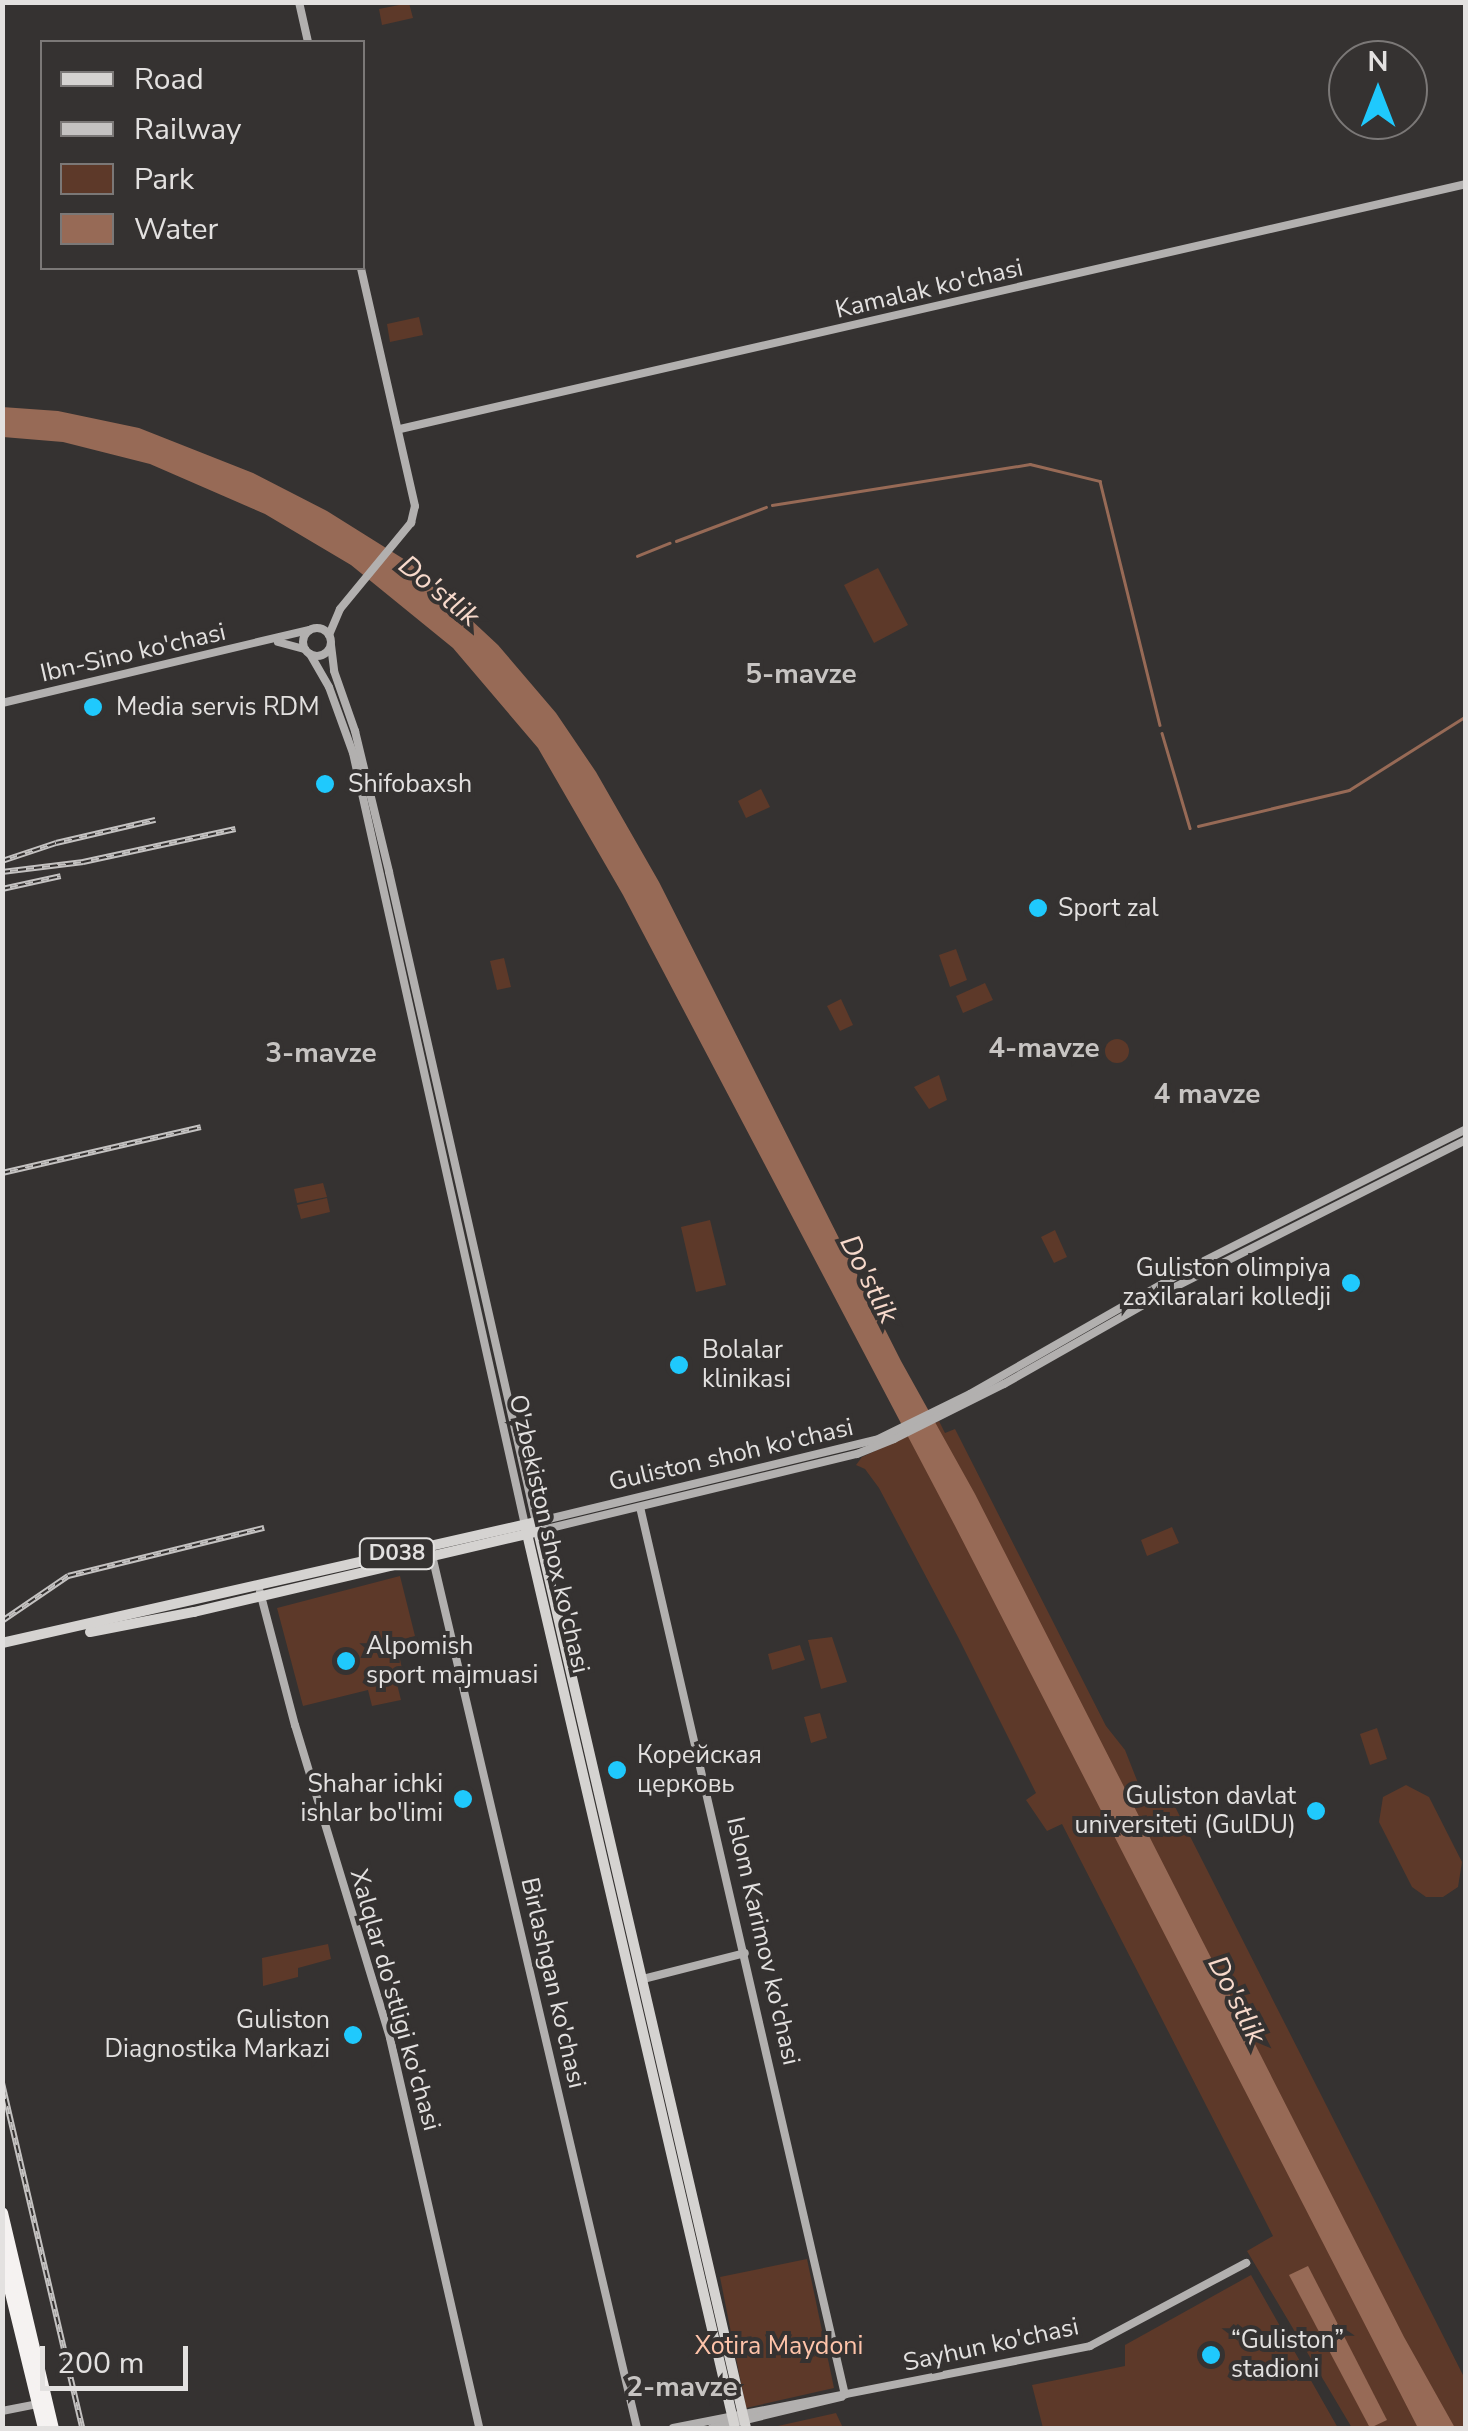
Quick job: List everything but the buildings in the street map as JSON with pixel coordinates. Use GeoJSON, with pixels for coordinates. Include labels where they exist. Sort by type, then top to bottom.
{"type":"FeatureCollection","features":[{"type":"Feature","properties":{"kind":"highway"},"geometry":{"type":"LineString","coordinates":[[2,2214],[53,2428]]}},
{"type":"Feature","properties":{"kind":"highway"},"geometry":{"type":"LineString","coordinates":[[2,2256],[44,2428]]}},
{"type":"Feature","properties":{"kind":"main road"},"geometry":{"type":"LineString","coordinates":[[299,2],[308,40]]}},
{"type":"Feature","properties":{"kind":"main road","name":"Kamalak ko'chasi"},"geometry":{"type":"LineString","coordinates":[[400,430],[1466,184]]}},
{"type":"Feature","properties":{"kind":"main road"},"geometry":{"type":"LineString","coordinates":[[273,642],[325,653],[340,609],[410,523],[414,506],[400,430],[360,270]]}},
{"type":"Feature","properties":{"kind":"main road","name":"Ibn-Sino ko'chasi"},"geometry":{"type":"LineString","coordinates":[[2,702],[273,642],[310,629],[340,609]]}},
{"type":"Feature","properties":{"kind":"main road"},"geometry":{"type":"LineString","coordinates":[[308,652],[303,641],[310,629],[322,628],[330,640]]}},
{"type":"Feature","properties":{"kind":"main road","name":"O'zbekiston shox ko'chasi"},"geometry":{"type":"LineString","coordinates":[[330,640],[334,671],[363,761],[475,1252],[527,1506]]}},
{"type":"Feature","properties":{"kind":"main road","name":"O'zbekiston shox ko'chasi"},"geometry":{"type":"LineString","coordinates":[[308,652],[330,687],[353,753],[739,2422]]}},
{"type":"Feature","properties":{"kind":"main road","name":"Guliston shoh ko'chasi"},"geometry":{"type":"LineString","coordinates":[[939,1413],[1192,1268],[1466,1129]]}},
{"type":"Feature","properties":{"kind":"main road","name":"Guliston shoh ko'chasi"},"geometry":{"type":"LineString","coordinates":[[2,1647],[532,1528],[893,1436],[1171,1289],[1466,1140]]}},
{"type":"Feature","properties":{"kind":"main road","name":"Islom Karimov ko'chasi"},"geometry":{"type":"LineString","coordinates":[[639,1502],[844,2395]]}},
{"type":"Feature","properties":{"kind":"main road","name":"O'zbekiston shox ko'chasi"},"geometry":{"type":"LineString","coordinates":[[536,1548],[642,1980],[739,2422]]}},
{"type":"Feature","properties":{"kind":"main road","name":"Birlashgan ko'chasi"},"geometry":{"type":"LineString","coordinates":[[431,1551],[636,2428]]}},
{"type":"Feature","properties":{"kind":"main road","name":"Xalqlar do'stligi ko'chasi"},"geometry":{"type":"LineString","coordinates":[[260,1590],[304,1755],[390,2038],[479,2428]]}},
{"type":"Feature","properties":{"kind":"main road"},"geometry":{"type":"LineString","coordinates":[[642,1980],[745,1954]]}},
{"type":"Feature","properties":{"kind":"main road","name":"Sayhun ko'chasi"},"geometry":{"type":"LineString","coordinates":[[712,2428],[832,2403],[844,2395],[1090,2346],[1246,2263]]}},
{"type":"Feature","properties":{"kind":"main road"},"geometry":{"type":"LineString","coordinates":[[2,2411],[38,2404]]}},
{"type":"Feature","properties":{"kind":"main road","name":"Sayhun ko'chasi"},"geometry":{"type":"LineString","coordinates":[[673,2428],[739,2422]]}},
{"type":"Feature","properties":{"kind":"green space"},"geometry":{"type":"Polygon","coordinates":[[[409,3],[413,18],[382,25],[379,9],[409,3]]]}},
{"type":"Feature","properties":{"kind":"green space"},"geometry":{"type":"Polygon","coordinates":[[[419,317],[423,335],[390,342],[387,324],[419,317]]]}},
{"type":"Feature","properties":{"kind":"green space"},"geometry":{"type":"Polygon","coordinates":[[[878,568],[908,625],[874,643],[844,585],[878,568]]]}},
{"type":"Feature","properties":{"kind":"green space"},"geometry":{"type":"Polygon","coordinates":[[[761,789],[770,807],[746,818],[738,801],[761,789]]]}},
{"type":"Feature","properties":{"kind":"green space"},"geometry":{"type":"Polygon","coordinates":[[[956,949],[967,980],[950,987],[939,955],[956,949]]]}},
{"type":"Feature","properties":{"kind":"green space"},"geometry":{"type":"Polygon","coordinates":[[[504,958],[511,987],[497,990],[490,961],[504,958]]]}},
{"type":"Feature","properties":{"kind":"green space"},"geometry":{"type":"Polygon","coordinates":[[[985,983],[993,1000],[963,1013],[956,996],[985,983]]]}},
{"type":"Feature","properties":{"kind":"green space"},"geometry":{"type":"Polygon","coordinates":[[[841,999],[853,1025],[840,1031],[827,1006],[841,999]]]}},
{"type":"Feature","properties":{"kind":"green space"},"geometry":{"type":"Polygon","coordinates":[[[1112,1039],[1122,1039],[1129,1051],[1122,1063],[1112,1063],[1105,1056],[1105,1046],[1112,1039]]]}},
{"type":"Feature","properties":{"kind":"green space"},"geometry":{"type":"Polygon","coordinates":[[[939,1075],[947,1100],[929,1109],[914,1087],[939,1075]]]}},
{"type":"Feature","properties":{"kind":"green space"},"geometry":{"type":"Polygon","coordinates":[[[323,1183],[327,1197],[297,1203],[294,1189],[323,1183]]]}},
{"type":"Feature","properties":{"kind":"green space"},"geometry":{"type":"Polygon","coordinates":[[[327,1198],[330,1212],[301,1219],[297,1205],[327,1198]]]}},
{"type":"Feature","properties":{"kind":"green space"},"geometry":{"type":"Polygon","coordinates":[[[710,1220],[726,1285],[696,1292],[681,1227],[710,1220]]]}},
{"type":"Feature","properties":{"kind":"green space"},"geometry":{"type":"Polygon","coordinates":[[[1055,1230],[1067,1257],[1054,1263],[1041,1237],[1055,1230]]]}},
{"type":"Feature","properties":{"kind":"green space"},"geometry":{"type":"Polygon","coordinates":[[[939,1421],[945,1433],[955,1429],[1106,1726],[1125,1750],[1142,1793],[1163,1783],[1465,2379],[1465,2428],[1352,2428],[1247,2251],[1273,2236],[1062,1824],[1047,1831],[1026,1800],[1036,1793],[958,1637],[879,1488],[865,1469],[856,1465],[862,1457],[939,1421]]]}},
{"type":"Feature","properties":{"kind":"green space"},"geometry":{"type":"Polygon","coordinates":[[[1172,1527],[1179,1543],[1147,1556],[1141,1540],[1172,1527]]]}},
{"type":"Feature","properties":{"kind":"green space","name":"Alpomish sport majmuasi"},"geometry":{"type":"Polygon","coordinates":[[[400,1576],[415,1636],[396,1641],[405,1682],[397,1684],[401,1700],[372,1706],[368,1690],[303,1706],[277,1608],[400,1576]]]}},
{"type":"Feature","properties":{"kind":"green space"},"geometry":{"type":"Polygon","coordinates":[[[832,1637],[847,1682],[821,1689],[808,1640],[832,1637]]]}},
{"type":"Feature","properties":{"kind":"green space"},"geometry":{"type":"Polygon","coordinates":[[[800,1645],[805,1660],[772,1670],[768,1654],[800,1645]]]}},
{"type":"Feature","properties":{"kind":"green space"},"geometry":{"type":"Polygon","coordinates":[[[820,1713],[827,1738],[811,1743],[804,1717],[820,1713]]]}},
{"type":"Feature","properties":{"kind":"green space"},"geometry":{"type":"Polygon","coordinates":[[[1377,1728],[1387,1759],[1370,1765],[1360,1734],[1377,1728]]]}},
{"type":"Feature","properties":{"kind":"green space"},"geometry":{"type":"Polygon","coordinates":[[[1406,1785],[1429,1797],[1462,1862],[1458,1887],[1443,1897],[1426,1897],[1412,1887],[1379,1822],[1383,1797],[1406,1785]]]}},
{"type":"Feature","properties":{"kind":"green space"},"geometry":{"type":"Polygon","coordinates":[[[328,1944],[331,1959],[298,1968],[298,1977],[263,1986],[262,1958],[328,1944]]]}},
{"type":"Feature","properties":{"kind":"green space","name":"Xotira Maydoni"},"geometry":{"type":"Polygon","coordinates":[[[807,2259],[834,2388],[746,2408],[720,2277],[807,2259]]]}},
{"type":"Feature","properties":{"kind":"green space","name":"“Guliston” stadioni"},"geometry":{"type":"Polygon","coordinates":[[[1251,2275],[1338,2428],[1043,2428],[1032,2385],[1125,2366],[1125,2345],[1251,2275]]]}},
{"type":"Feature","properties":{"kind":"green space"},"geometry":{"type":"Polygon","coordinates":[[[836,2413],[843,2428],[769,2428],[836,2413]]]}},
{"type":"Feature","properties":{"kind":"water","name":"Do'stlik"},"geometry":{"type":"Polygon","coordinates":[[[2,407],[58,411],[139,428],[253,473],[327,511],[410,563],[498,645],[556,713],[596,772],[659,882],[901,1361],[975,1494],[1404,2337],[1455,2428],[1418,2428],[954,1524],[623,895],[538,748],[453,648],[351,565],[265,514],[150,464],[63,442],[3,437],[2,407]]]}},
{"type":"Feature","properties":{"kind":"water"},"geometry":{"type":"Polygon","coordinates":[[[1308,2266],[1387,2420],[1370,2428],[1289,2275],[1308,2266]]]}},
{"type":"Feature","properties":{"kind":"waterway"},"geometry":{"type":"LineString","coordinates":[[772,505],[1030,464],[1100,481],[1160,725]]}},
{"type":"Feature","properties":{"kind":"waterway"},"geometry":{"type":"LineString","coordinates":[[676,541],[766,507]]}},
{"type":"Feature","properties":{"kind":"waterway"},"geometry":{"type":"LineString","coordinates":[[637,556],[670,543]]}},
{"type":"Feature","properties":{"kind":"waterway"},"geometry":{"type":"LineString","coordinates":[[1198,826],[1349,790],[1466,716]]}},
{"type":"Feature","properties":{"kind":"waterway"},"geometry":{"type":"LineString","coordinates":[[1162,733],[1190,828]]}},
{"type":"Feature","properties":{"kind":"railway"},"geometry":{"type":"LineString","coordinates":[[2,861],[56,843],[155,820]]}},
{"type":"Feature","properties":{"kind":"railway"},"geometry":{"type":"LineString","coordinates":[[2,872],[83,862],[235,829]]}},
{"type":"Feature","properties":{"kind":"railway"},"geometry":{"type":"LineString","coordinates":[[2,889],[61,876]]}},
{"type":"Feature","properties":{"kind":"railway"},"geometry":{"type":"LineString","coordinates":[[2,1173],[201,1127]]}},
{"type":"Feature","properties":{"kind":"railway"},"geometry":{"type":"LineString","coordinates":[[2,1621],[68,1576],[264,1528]]}},
{"type":"Feature","properties":{"kind":"railway"},"geometry":{"type":"LineString","coordinates":[[2,2083],[82,2428]]}},
{"type":"Feature","properties":{"kind":"place","name":"Media servis RDM"},"geometry":{"type":"Point","coordinates":[93,707]}},
{"type":"Feature","properties":{"kind":"place","name":"Shifobaxsh"},"geometry":{"type":"Point","coordinates":[325,784]}},
{"type":"Feature","properties":{"kind":"place","name":"Sport zal"},"geometry":{"type":"Point","coordinates":[1038,908]}},
{"type":"Feature","properties":{"kind":"place","name":"Guliston olimpiya zaxilaralari kolledji"},"geometry":{"type":"Point","coordinates":[1351,1283]}},
{"type":"Feature","properties":{"kind":"place","name":"Bolalar klinikasi"},"geometry":{"type":"Point","coordinates":[679,1365]}},
{"type":"Feature","properties":{"kind":"place","name":"Alpomish sport majmuasi"},"geometry":{"type":"Point","coordinates":[346,1661]}},
{"type":"Feature","properties":{"kind":"place","name":"Корейская церковь"},"geometry":{"type":"Point","coordinates":[617,1770]}},
{"type":"Feature","properties":{"kind":"place","name":"Shahar ichki ishlar bo'limi"},"geometry":{"type":"Point","coordinates":[463,1799]}},
{"type":"Feature","properties":{"kind":"place","name":"Guliston davlat universiteti (GulDU)"},"geometry":{"type":"Point","coordinates":[1316,1811]}},
{"type":"Feature","properties":{"kind":"place","name":"Guliston Diagnostika Markazi"},"geometry":{"type":"Point","coordinates":[353,2035]}},
{"type":"Feature","properties":{"kind":"place","name":"“Guliston” stadioni"},"geometry":{"type":"Point","coordinates":[1211,2355]}},
{"type":"Feature","properties":{"kind":"district","name":"5-mavze"},"geometry":{"type":"Point","coordinates":[801,674]}},
{"type":"Feature","properties":{"kind":"district","name":"4-mavze"},"geometry":{"type":"Point","coordinates":[1044,1048]}},
{"type":"Feature","properties":{"kind":"district","name":"3-mavze"},"geometry":{"type":"Point","coordinates":[321,1053]}},
{"type":"Feature","properties":{"kind":"district","name":"4 mavze"},"geometry":{"type":"Point","coordinates":[1207,1094]}},
{"type":"Feature","properties":{"kind":"district","name":"2-mavze"},"geometry":{"type":"Point","coordinates":[682,2387]}}]}
